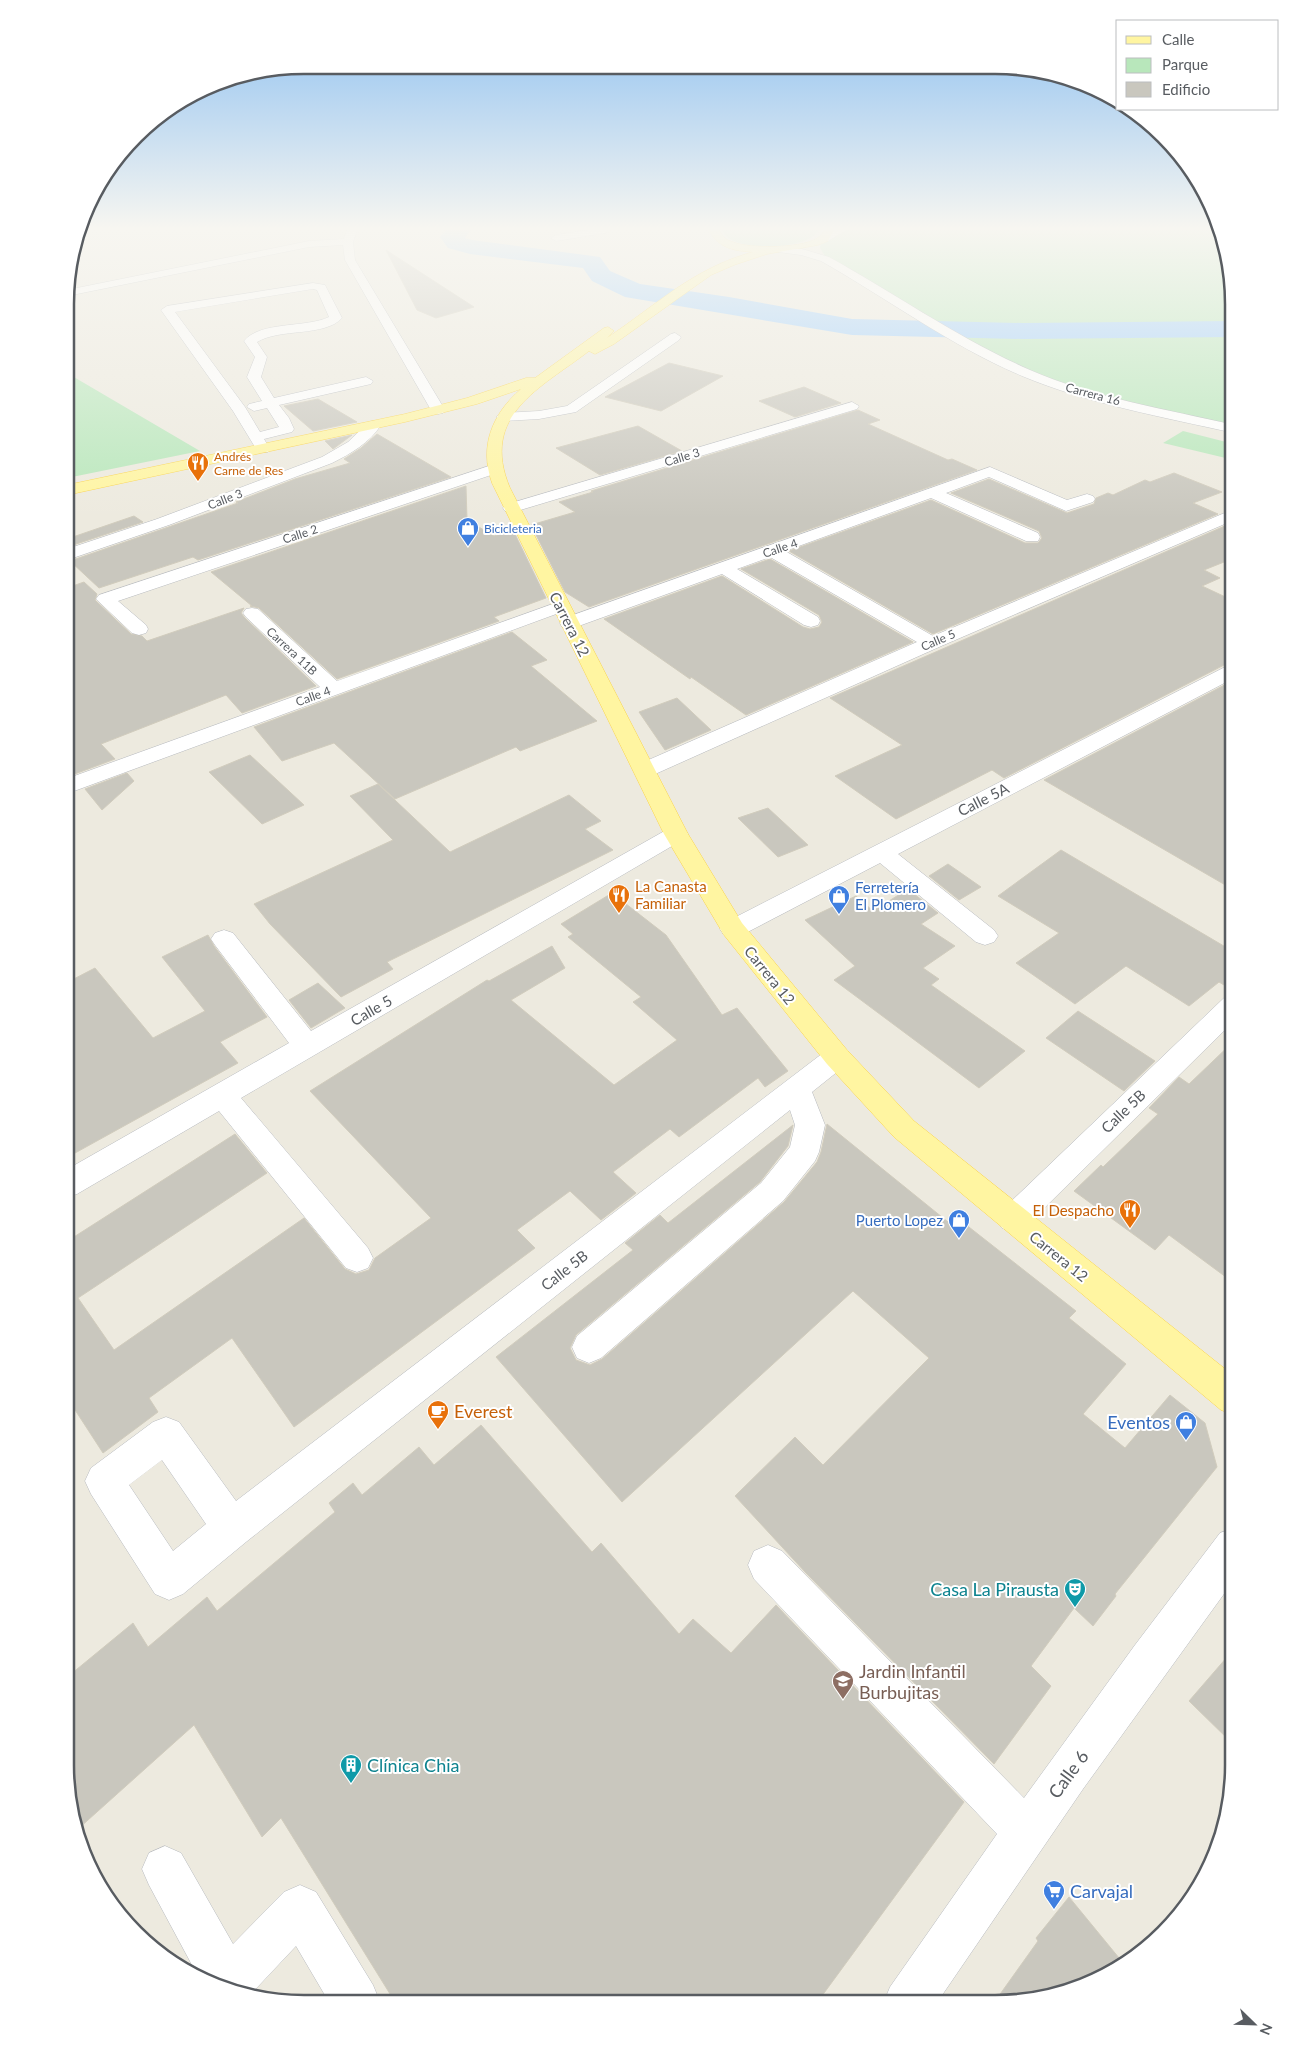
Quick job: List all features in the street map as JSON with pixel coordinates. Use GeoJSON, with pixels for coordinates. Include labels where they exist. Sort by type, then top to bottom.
{"type":"FeatureCollection","features":[{"type":"Feature","properties":{"kind":"main road"},"geometry":{"type":"LineString","coordinates":[[438,410],[548,363],[615,327]]}},
{"type":"Feature","properties":{"kind":"main road"},"geometry":{"type":"LineString","coordinates":[[74,488],[260,443],[374,425],[438,410],[504,391],[556,370],[610,342],[632,327]]}},
{"type":"Feature","properties":{"kind":"main road"},"geometry":{"type":"LineString","coordinates":[[496,424],[529,396],[567,371],[629,336],[641,327]]}},
{"type":"Feature","properties":{"kind":"main road"},"geometry":{"type":"LineString","coordinates":[[496,424],[524,392],[608,331]]}},
{"type":"Feature","properties":{"kind":"main road"},"geometry":{"type":"LineString","coordinates":[[438,410],[466,415]]}},
{"type":"Feature","properties":{"kind":"main road","name":"Carrera 12"},"geometry":{"type":"LineString","coordinates":[[496,424],[495,469],[511,508],[676,834],[733,929],[837,1057],[904,1129],[1225,1391]]}},
{"type":"Feature","properties":{"kind":"street"},"geometry":{"type":"LineString","coordinates":[[179,327],[240,410],[260,443],[287,429],[287,417],[270,403],[254,377],[261,349],[250,341],[254,338],[307,327]]}},
{"type":"Feature","properties":{"kind":"street"},"geometry":{"type":"LineString","coordinates":[[292,342],[328,334],[332,332],[332,327]]}},
{"type":"Feature","properties":{"kind":"street"},"geometry":{"type":"LineString","coordinates":[[390,327],[438,410]]}},
{"type":"Feature","properties":{"kind":"street","name":"Carrera 16"},"geometry":{"type":"LineString","coordinates":[[940,327],[1011,366],[1054,383],[1225,427]]}},
{"type":"Feature","properties":{"kind":"street"},"geometry":{"type":"LineString","coordinates":[[496,424],[572,409],[675,337]]}},
{"type":"Feature","properties":{"kind":"street"},"geometry":{"type":"LineString","coordinates":[[221,384],[254,377]]}},
{"type":"Feature","properties":{"kind":"street"},"geometry":{"type":"LineString","coordinates":[[240,410],[366,381]]}},
{"type":"Feature","properties":{"kind":"street","name":"Calle 3"},"geometry":{"type":"LineString","coordinates":[[511,508],[852,406]]}},
{"type":"Feature","properties":{"kind":"street","name":"Calle 3"},"geometry":{"type":"LineString","coordinates":[[74,553],[162,522],[327,460],[351,448],[367,435],[374,425]]}},
{"type":"Feature","properties":{"kind":"street","name":"Calle 2"},"geometry":{"type":"LineString","coordinates":[[139,629],[106,598],[495,469]]}},
{"type":"Feature","properties":{"kind":"street","name":"Calle 4"},"geometry":{"type":"LineString","coordinates":[[74,784],[333,688],[772,551],[990,472],[1066,506],[1087,499]]}},
{"type":"Feature","properties":{"kind":"street"},"geometry":{"type":"LineString","coordinates":[[932,493],[1032,537]]}},
{"type":"Feature","properties":{"kind":"street","name":"Calle 5"},"geometry":{"type":"LineString","coordinates":[[645,770],[932,643],[1225,518]]}},
{"type":"Feature","properties":{"kind":"street"},"geometry":{"type":"LineString","coordinates":[[772,551],[932,643]]}},
{"type":"Feature","properties":{"kind":"street"},"geometry":{"type":"LineString","coordinates":[[722,567],[811,621]]}},
{"type":"Feature","properties":{"kind":"street","name":"Carrera 11B"},"geometry":{"type":"LineString","coordinates":[[252,613],[333,688]]}},
{"type":"Feature","properties":{"kind":"street","name":"Calle 5A"},"geometry":{"type":"LineString","coordinates":[[733,929],[1225,675]]}},
{"type":"Feature","properties":{"kind":"street","name":"Calle 5"},"geometry":{"type":"LineString","coordinates":[[74,1180],[676,834]]}},
{"type":"Feature","properties":{"kind":"street"},"geometry":{"type":"LineString","coordinates":[[881,852],[985,936]]}},
{"type":"Feature","properties":{"kind":"street"},"geometry":{"type":"LineString","coordinates":[[224,940],[307,1046]]}},
{"type":"Feature","properties":{"kind":"street","name":"Calle 5B"},"geometry":{"type":"LineString","coordinates":[[1013,1219],[1225,1013]]}},
{"type":"Feature","properties":{"kind":"street","name":"Calle 5B"},"geometry":{"type":"LineString","coordinates":[[232,1528],[291,1484],[837,1057]]}},
{"type":"Feature","properties":{"kind":"street"},"geometry":{"type":"LineString","coordinates":[[589,1347],[772,1192],[804,1152],[810,1125],[796,1089]]}},
{"type":"Feature","properties":{"kind":"street"},"geometry":{"type":"LineString","coordinates":[[222,1095],[357,1258]]}},
{"type":"Feature","properties":{"kind":"street","name":"Calle 6"},"geometry":{"type":"LineString","coordinates":[[913,1995],[1026,1832],[1176,1623],[1225,1559]]}},
{"type":"Feature","properties":{"kind":"street"},"geometry":{"type":"LineString","coordinates":[[768,1564],[1026,1832]]}},
{"type":"Feature","properties":{"kind":"street"},"geometry":{"type":"LineString","coordinates":[[165,1869],[228,1982],[300,1908],[352,1995]]}},
{"type":"Feature","properties":{"kind":"green space"},"geometry":{"type":"Polygon","coordinates":[[[946,327],[1225,327],[1225,427],[1153,409],[1025,373],[946,327]]]}},
{"type":"Feature","properties":{"kind":"green space","name":"Andrés Carne de Res"},"geometry":{"type":"Polygon","coordinates":[[[74,377],[200,451],[74,477],[74,377]]]}},
{"type":"Feature","properties":{"kind":"green space"},"geometry":{"type":"Polygon","coordinates":[[[1183,431],[1225,442],[1225,458],[1163,443],[1183,431]]]}},
{"type":"Feature","properties":{"kind":"building"},"geometry":{"type":"Polygon","coordinates":[[[669,363],[723,376],[661,411],[605,397],[669,363]]]}},
{"type":"Feature","properties":{"kind":"building"},"geometry":{"type":"Polygon","coordinates":[[[804,387],[841,403],[795,417],[759,401],[804,387]]]}},
{"type":"Feature","properties":{"kind":"building"},"geometry":{"type":"Polygon","coordinates":[[[318,399],[357,422],[313,431],[284,406],[318,399]]]}},
{"type":"Feature","properties":{"kind":"building"},"geometry":{"type":"Polygon","coordinates":[[[858,410],[880,420],[868,424],[948,460],[952,459],[977,470],[589,607],[565,592],[531,525],[575,512],[559,502],[858,410]]]}},
{"type":"Feature","properties":{"kind":"building"},"geometry":{"type":"Polygon","coordinates":[[[638,426],[682,451],[600,475],[556,448],[638,426]]]}},
{"type":"Feature","properties":{"kind":"building"},"geometry":{"type":"Polygon","coordinates":[[[377,434],[451,477],[198,560],[193,557],[99,588],[74,565],[74,560],[238,503],[236,502],[295,479],[350,463],[344,459],[377,434]]]}},
{"type":"Feature","properties":{"kind":"building"},"geometry":{"type":"Polygon","coordinates":[[[352,435],[333,449],[325,441],[352,435]]]}},
{"type":"Feature","properties":{"kind":"building"},"geometry":{"type":"Polygon","coordinates":[[[1174,473],[1222,492],[1193,503],[1218,514],[933,634],[789,551],[931,500],[1025,543],[1038,543],[1042,538],[1039,531],[951,493],[989,479],[1067,513],[1094,504],[1096,498],[1108,493],[1113,495],[1145,480],[1150,482],[1174,473]]]}},
{"type":"Feature","properties":{"kind":"building"},"geometry":{"type":"Polygon","coordinates":[[[466,486],[467,520],[494,536],[513,530],[546,598],[494,617],[499,621],[337,679],[259,608],[250,606],[252,606],[211,572],[466,486]]]}},
{"type":"Feature","properties":{"kind":"building"},"geometry":{"type":"Polygon","coordinates":[[[134,516],[143,522],[74,545],[74,537],[134,516]]]}},
{"type":"Feature","properties":{"kind":"building"},"geometry":{"type":"Polygon","coordinates":[[[1225,526],[1225,562],[1204,570],[1220,578],[1202,586],[1225,597],[1225,665],[1004,778],[992,770],[896,819],[835,776],[902,745],[830,698],[1225,526]]]}},
{"type":"Feature","properties":{"kind":"building"},"geometry":{"type":"Polygon","coordinates":[[[770,559],[913,642],[746,715],[691,677],[690,679],[604,619],[722,576],[803,627],[810,629],[819,627],[822,622],[819,615],[741,569],[770,559]]]}},
{"type":"Feature","properties":{"kind":"building"},"geometry":{"type":"Polygon","coordinates":[[[84,582],[97,594],[95,600],[131,634],[142,636],[147,641],[244,608],[241,613],[245,618],[316,686],[242,713],[226,695],[101,744],[115,759],[74,774],[74,586],[84,582]]]}},
{"type":"Feature","properties":{"kind":"building"},"geometry":{"type":"Polygon","coordinates":[[[512,632],[547,660],[531,666],[597,721],[520,751],[516,747],[395,799],[334,743],[282,761],[254,727],[512,632]]]}},
{"type":"Feature","properties":{"kind":"building"},"geometry":{"type":"Polygon","coordinates":[[[1225,685],[1225,885],[1044,780],[1225,685]]]}},
{"type":"Feature","properties":{"kind":"building"},"geometry":{"type":"Polygon","coordinates":[[[677,698],[711,730],[665,750],[639,712],[677,698]]]}},
{"type":"Feature","properties":{"kind":"building"},"geometry":{"type":"Polygon","coordinates":[[[250,755],[304,805],[262,824],[209,772],[250,755]]]}},
{"type":"Feature","properties":{"kind":"building"},"geometry":{"type":"Polygon","coordinates":[[[127,773],[134,781],[102,810],[85,789],[127,773]]]}},
{"type":"Feature","properties":{"kind":"building"},"geometry":{"type":"Polygon","coordinates":[[[378,784],[450,852],[569,795],[601,821],[585,829],[613,850],[387,962],[393,969],[341,997],[270,924],[254,904],[393,840],[350,796],[378,784]]]}},
{"type":"Feature","properties":{"kind":"building"},"geometry":{"type":"Polygon","coordinates":[[[768,808],[808,845],[778,857],[738,818],[768,808]]]}},
{"type":"Feature","properties":{"kind":"building"},"geometry":{"type":"Polygon","coordinates":[[[1061,850],[1225,947],[1225,986],[1219,982],[1189,1006],[1126,966],[1075,1004],[1016,963],[1059,933],[998,896],[1061,850]]]}},
{"type":"Feature","properties":{"kind":"building"},"geometry":{"type":"Polygon","coordinates":[[[948,864],[981,887],[959,900],[929,876],[948,864]]]}},
{"type":"Feature","properties":{"kind":"building"},"geometry":{"type":"Polygon","coordinates":[[[908,889],[938,913],[921,924],[955,946],[923,968],[939,979],[931,985],[1025,1051],[979,1088],[834,980],[855,966],[805,920],[856,896],[873,911],[908,889]]]}},
{"type":"Feature","properties":{"kind":"building"},"geometry":{"type":"Polygon","coordinates":[[[612,893],[666,935],[722,1015],[737,1008],[788,1071],[765,1087],[758,1078],[679,1137],[670,1129],[613,1172],[636,1193],[601,1220],[570,1191],[517,1230],[535,1248],[294,1427],[232,1338],[149,1398],[158,1412],[103,1453],[74,1408],[74,1237],[235,1134],[267,1173],[78,1298],[114,1350],[304,1218],[345,1269],[356,1274],[369,1270],[375,1258],[431,1218],[310,1091],[487,980],[489,981],[552,946],[565,968],[511,1000],[614,1085],[677,1040],[633,1002],[641,997],[568,937],[573,934],[561,924],[612,893]]]}},
{"type":"Feature","properties":{"kind":"building"},"geometry":{"type":"Polygon","coordinates":[[[208,935],[214,946],[267,1017],[220,1042],[238,1063],[74,1154],[74,979],[95,968],[153,1038],[205,1011],[162,957],[208,935]]]}},
{"type":"Feature","properties":{"kind":"building"},"geometry":{"type":"Polygon","coordinates":[[[318,983],[345,1008],[311,1028],[289,1000],[318,983]]]}},
{"type":"Feature","properties":{"kind":"building"},"geometry":{"type":"Polygon","coordinates":[[[1078,1011],[1155,1061],[1124,1091],[1046,1038],[1078,1011]]]}},
{"type":"Feature","properties":{"kind":"building"},"geometry":{"type":"Polygon","coordinates":[[[1225,1050],[1225,1276],[1169,1235],[1155,1250],[1074,1191],[1101,1165],[1103,1167],[1158,1114],[1149,1108],[1179,1077],[1189,1084],[1225,1050]]]}},
{"type":"Feature","properties":{"kind":"building"},"geometry":{"type":"Polygon","coordinates":[[[827,1124],[953,1226],[960,1220],[1076,1311],[1069,1318],[1126,1364],[1083,1414],[1125,1448],[1170,1395],[1205,1423],[1217,1467],[1115,1594],[1116,1596],[1093,1626],[1074,1608],[1031,1666],[1051,1686],[994,1764],[806,1573],[735,1496],[795,1437],[823,1465],[929,1358],[853,1291],[622,1502],[496,1357],[633,1250],[625,1243],[660,1215],[668,1223],[793,1125],[788,1146],[760,1182],[576,1335],[570,1348],[576,1360],[590,1365],[602,1359],[784,1202],[817,1162],[827,1124]]]}},
{"type":"Feature","properties":{"kind":"building"},"geometry":{"type":"Polygon","coordinates":[[[481,1425],[592,1552],[601,1543],[679,1634],[693,1619],[731,1653],[776,1605],[964,1802],[823,1995],[391,1995],[281,1818],[262,1837],[194,1725],[82,1825],[74,1780],[74,1672],[133,1623],[148,1647],[207,1597],[217,1611],[335,1512],[329,1503],[353,1483],[362,1495],[419,1447],[434,1465],[481,1425]]]}},
{"type":"Feature","properties":{"kind":"building"},"geometry":{"type":"Polygon","coordinates":[[[1225,1659],[1225,1736],[1189,1701],[1225,1659]]]}},
{"type":"Feature","properties":{"kind":"building"},"geometry":{"type":"Polygon","coordinates":[[[1069,1897],[1119,1958],[1083,1978],[1069,1983],[1040,1991],[999,1995],[1038,1941],[1036,1938],[1069,1897]]]}},
{"type":"Feature","properties":{"kind":"waterway"},"geometry":{"type":"LineString","coordinates":[[849,327],[1023,331],[1225,329]]}},
{"type":"Feature","properties":{"kind":"place","name":"Andrés Carne de Res"},"geometry":{"type":"Point","coordinates":[198,482]}},
{"type":"Feature","properties":{"kind":"place","name":"Bicicleteria"},"geometry":{"type":"Point","coordinates":[468,547]}},
{"type":"Feature","properties":{"kind":"place","name":"La Canasta Familiar"},"geometry":{"type":"Point","coordinates":[619,914]}},
{"type":"Feature","properties":{"kind":"place","name":"Ferretería El Plomero"},"geometry":{"type":"Point","coordinates":[839,915]}},
{"type":"Feature","properties":{"kind":"place","name":"El Despacho"},"geometry":{"type":"Point","coordinates":[1130,1229]}},
{"type":"Feature","properties":{"kind":"place","name":"Puerto Lopez"},"geometry":{"type":"Point","coordinates":[959,1239]}},
{"type":"Feature","properties":{"kind":"place","name":"Everest"},"geometry":{"type":"Point","coordinates":[438,1430]}},
{"type":"Feature","properties":{"kind":"place","name":"Eventos"},"geometry":{"type":"Point","coordinates":[1186,1441]}},
{"type":"Feature","properties":{"kind":"place","name":"Casa La Pirausta"},"geometry":{"type":"Point","coordinates":[1075,1608]}},
{"type":"Feature","properties":{"kind":"place","name":"Jardin Infantil Burbujitas"},"geometry":{"type":"Point","coordinates":[843,1700]}},
{"type":"Feature","properties":{"kind":"place","name":"Clínica Chia"},"geometry":{"type":"Point","coordinates":[351,1784]}},
{"type":"Feature","properties":{"kind":"place","name":"Carvajal"},"geometry":{"type":"Point","coordinates":[1054,1910]}}]}
